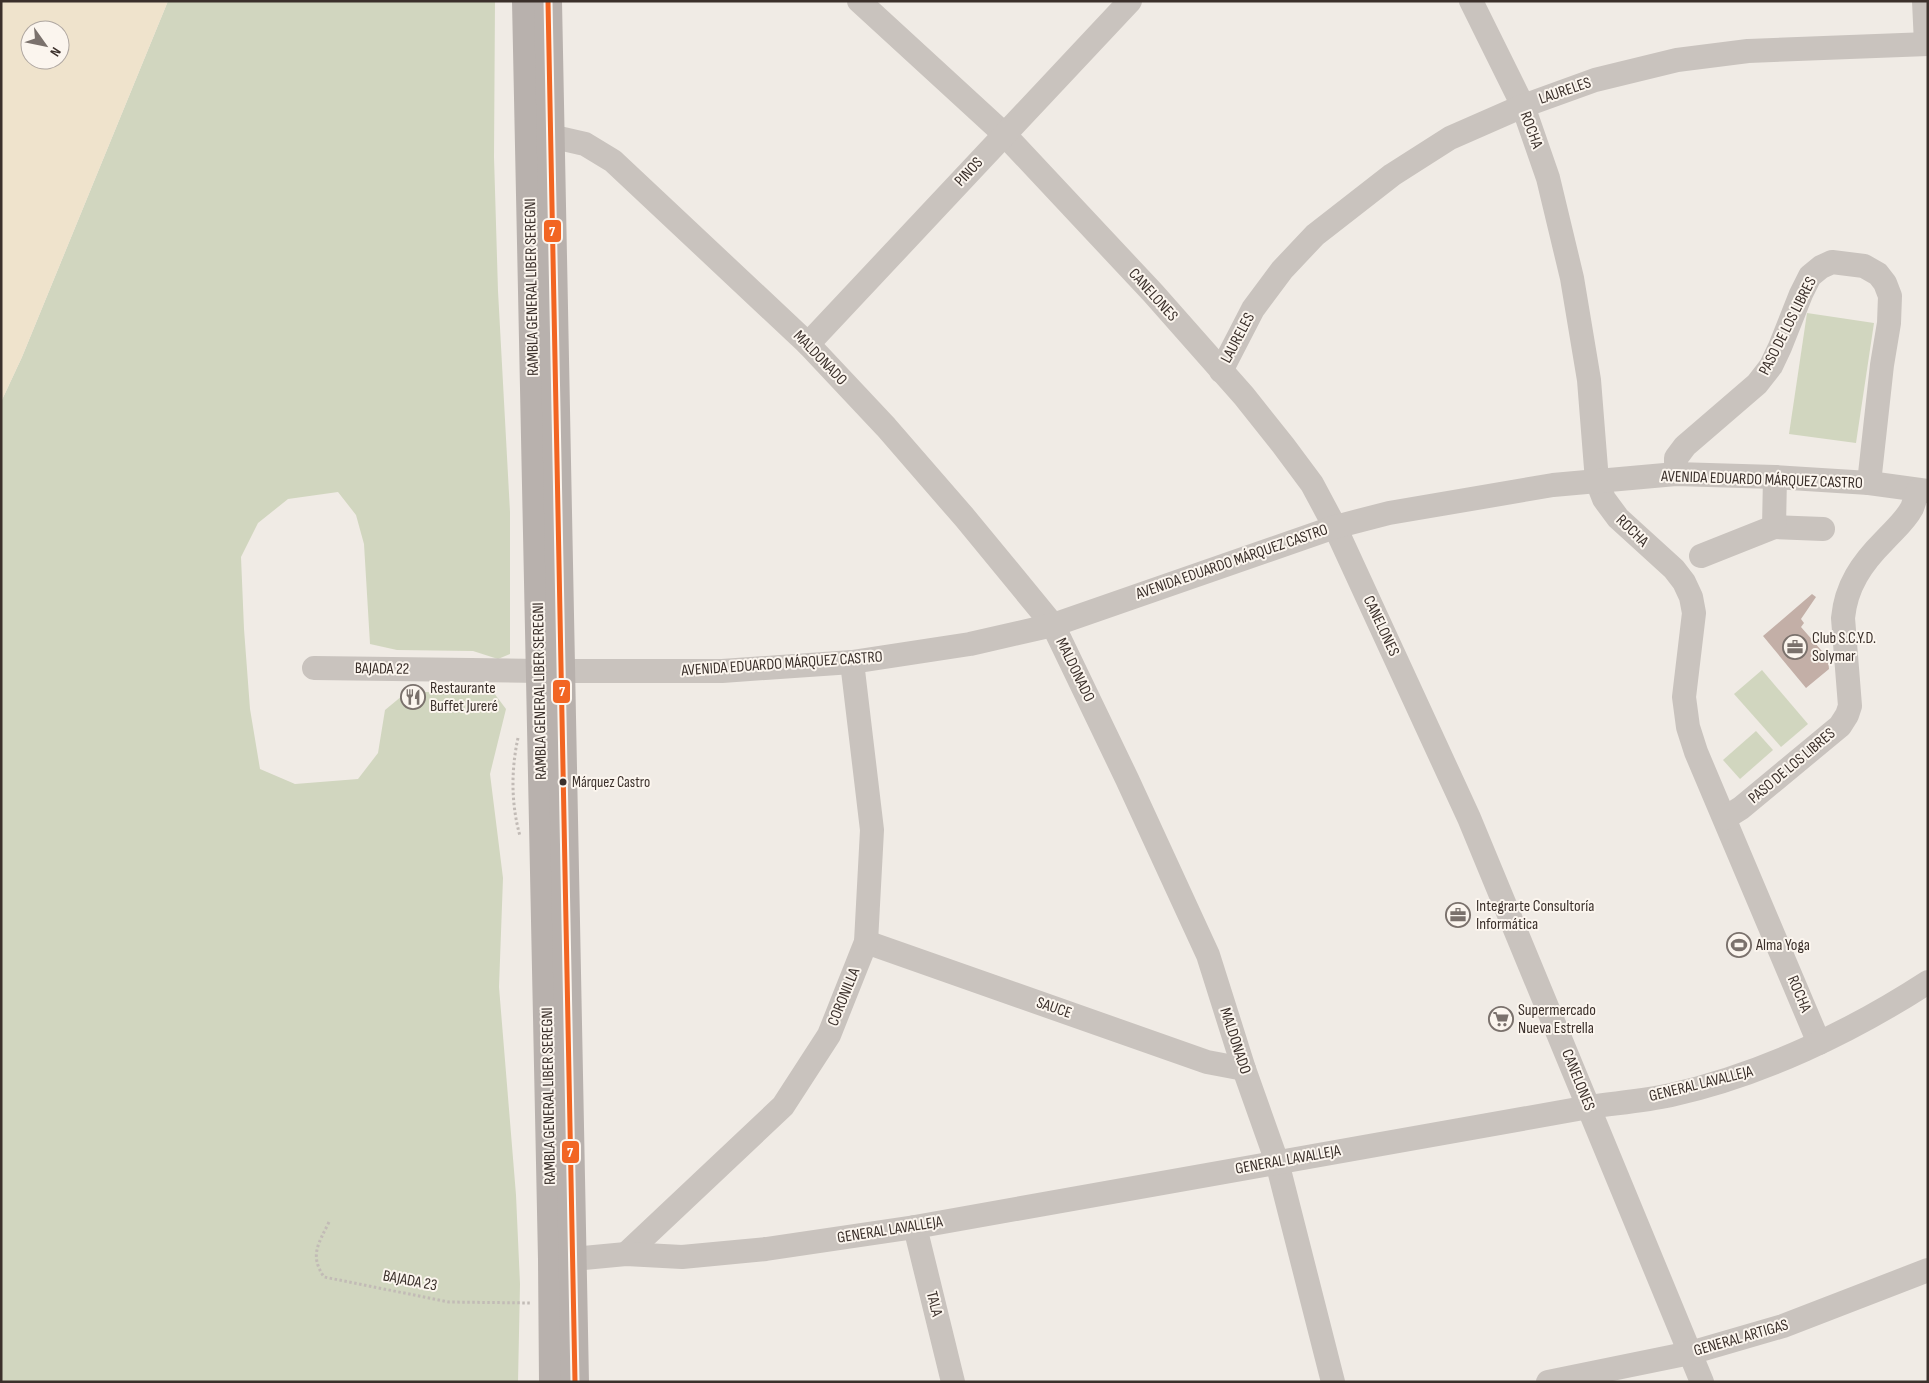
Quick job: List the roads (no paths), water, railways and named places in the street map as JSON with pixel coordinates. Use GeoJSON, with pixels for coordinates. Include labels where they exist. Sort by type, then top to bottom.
{"type":"FeatureCollection","features":[{"type":"Feature","properties":{"kind":"main road","name":"RAMBLA GENERAL LIBER SEREGNI"},"geometry":{"type":"LineString","coordinates":[[526,1],[576,1382]]}},
{"type":"Feature","properties":{"kind":"main road","name":"RAMBLA GENERAL LIBER SEREGNI"},"geometry":{"type":"LineString","coordinates":[[548,1],[550,136],[553,1382]]}},
{"type":"Feature","properties":{"kind":"street","name":"CANELONES"},"geometry":{"type":"LineString","coordinates":[[859,1],[1004,134],[1153,293],[1221,370],[1283,445],[1312,484],[1334,527],[1469,818],[1702,1382]]}},
{"type":"Feature","properties":{"kind":"street","name":"PINOS"},"geometry":{"type":"LineString","coordinates":[[808,344],[1130,1]]}},
{"type":"Feature","properties":{"kind":"street","name":"ROCHA"},"geometry":{"type":"LineString","coordinates":[[1472,1],[1522,106],[1548,178],[1572,278],[1589,380],[1597,481],[1610,509],[1674,569],[1684,582],[1691,596],[1694,613],[1684,697],[1688,727],[1696,752],[1819,1043]]}},
{"type":"Feature","properties":{"kind":"street"},"geometry":{"type":"LineString","coordinates":[[1924,1],[1927,44]]}},
{"type":"Feature","properties":{"kind":"street","name":"LAURELES"},"geometry":{"type":"LineString","coordinates":[[1221,370],[1253,309],[1282,270],[1315,235],[1392,175],[1450,138],[1522,106],[1595,80],[1677,60],[1748,51],[1927,44]]}},
{"type":"Feature","properties":{"kind":"street","name":"MALDONADO"},"geometry":{"type":"LineString","coordinates":[[550,136],[585,144],[614,162],[808,344],[886,427],[959,511],[1053,625],[1127,779],[1208,955],[1244,1069],[1277,1162],[1333,1382]]}},
{"type":"Feature","properties":{"kind":"street","name":"PASO DE LOS LIBRES"},"geometry":{"type":"LineString","coordinates":[[1676,474],[1676,458],[1686,446],[1757,384],[1770,366],[1780,347],[1810,276],[1821,267],[1832,262],[1864,266],[1878,274],[1885,283],[1890,296],[1889,323],[1882,365],[1869,483]]}},
{"type":"Feature","properties":{"kind":"street","name":"AVENIDA EDUARDO MÁRQUEZ CASTRO"},"geometry":{"type":"LineString","coordinates":[[551,671],[722,671],[852,662],[970,644],[1053,625],[1334,527],[1389,513],[1553,485],[1676,474],[1775,477],[1869,483],[1923,490]]}},
{"type":"Feature","properties":{"kind":"street"},"geometry":{"type":"LineString","coordinates":[[1774,527],[1775,477]]}},
{"type":"Feature","properties":{"kind":"street","name":"PASO DE LOS LIBRES"},"geometry":{"type":"LineString","coordinates":[[1725,818],[1741,808],[1808,754],[1840,726],[1847,715],[1850,706],[1842,618],[1844,603],[1857,572],[1867,558],[1902,523],[1923,490]]}},
{"type":"Feature","properties":{"kind":"street"},"geometry":{"type":"LineString","coordinates":[[1701,556],[1774,527],[1823,529]]}},
{"type":"Feature","properties":{"kind":"street","name":"CORONILLA"},"geometry":{"type":"LineString","coordinates":[[626,1254],[783,1106],[829,1035],[866,942],[872,830],[852,662]]}},
{"type":"Feature","properties":{"kind":"street","name":"BAJADA 22"},"geometry":{"type":"LineString","coordinates":[[314,668],[551,671]]}},
{"type":"Feature","properties":{"kind":"street","name":"SAUCE"},"geometry":{"type":"LineString","coordinates":[[866,942],[1207,1062],[1244,1069]]}},
{"type":"Feature","properties":{"kind":"street","name":"GENERAL LAVALLEJA"},"geometry":{"type":"LineString","coordinates":[[573,1259],[626,1254],[682,1257],[766,1249],[915,1227],[1588,1107],[1671,1095],[1757,1070],[1819,1043],[1867,1018],[1928,982]]}},
{"type":"Feature","properties":{"kind":"street","name":"TALA"},"geometry":{"type":"LineString","coordinates":[[915,1227],[953,1382]]}},
{"type":"Feature","properties":{"kind":"street","name":"GENERAL ARTIGAS"},"geometry":{"type":"LineString","coordinates":[[1548,1382],[1690,1353],[1783,1326],[1928,1270]]}},
{"type":"Feature","properties":{"kind":"place","name":"Club S.C.Y.D. Solymar"},"geometry":{"type":"Point","coordinates":[1795,647]}},
{"type":"Feature","properties":{"kind":"place","name":"Restaurante Buffet Jureré"},"geometry":{"type":"Point","coordinates":[413,697]}},
{"type":"Feature","properties":{"kind":"place","name":"Márquez Castro"},"geometry":{"type":"Point","coordinates":[563,782]}},
{"type":"Feature","properties":{"kind":"place","name":"Integrarte Consultoría Informática"},"geometry":{"type":"Point","coordinates":[1458,915]}},
{"type":"Feature","properties":{"kind":"place","name":"Alma Yoga"},"geometry":{"type":"Point","coordinates":[1739,945]}},
{"type":"Feature","properties":{"kind":"place","name":"Supermercado Nueva Estrella"},"geometry":{"type":"Point","coordinates":[1501,1019]}}]}
